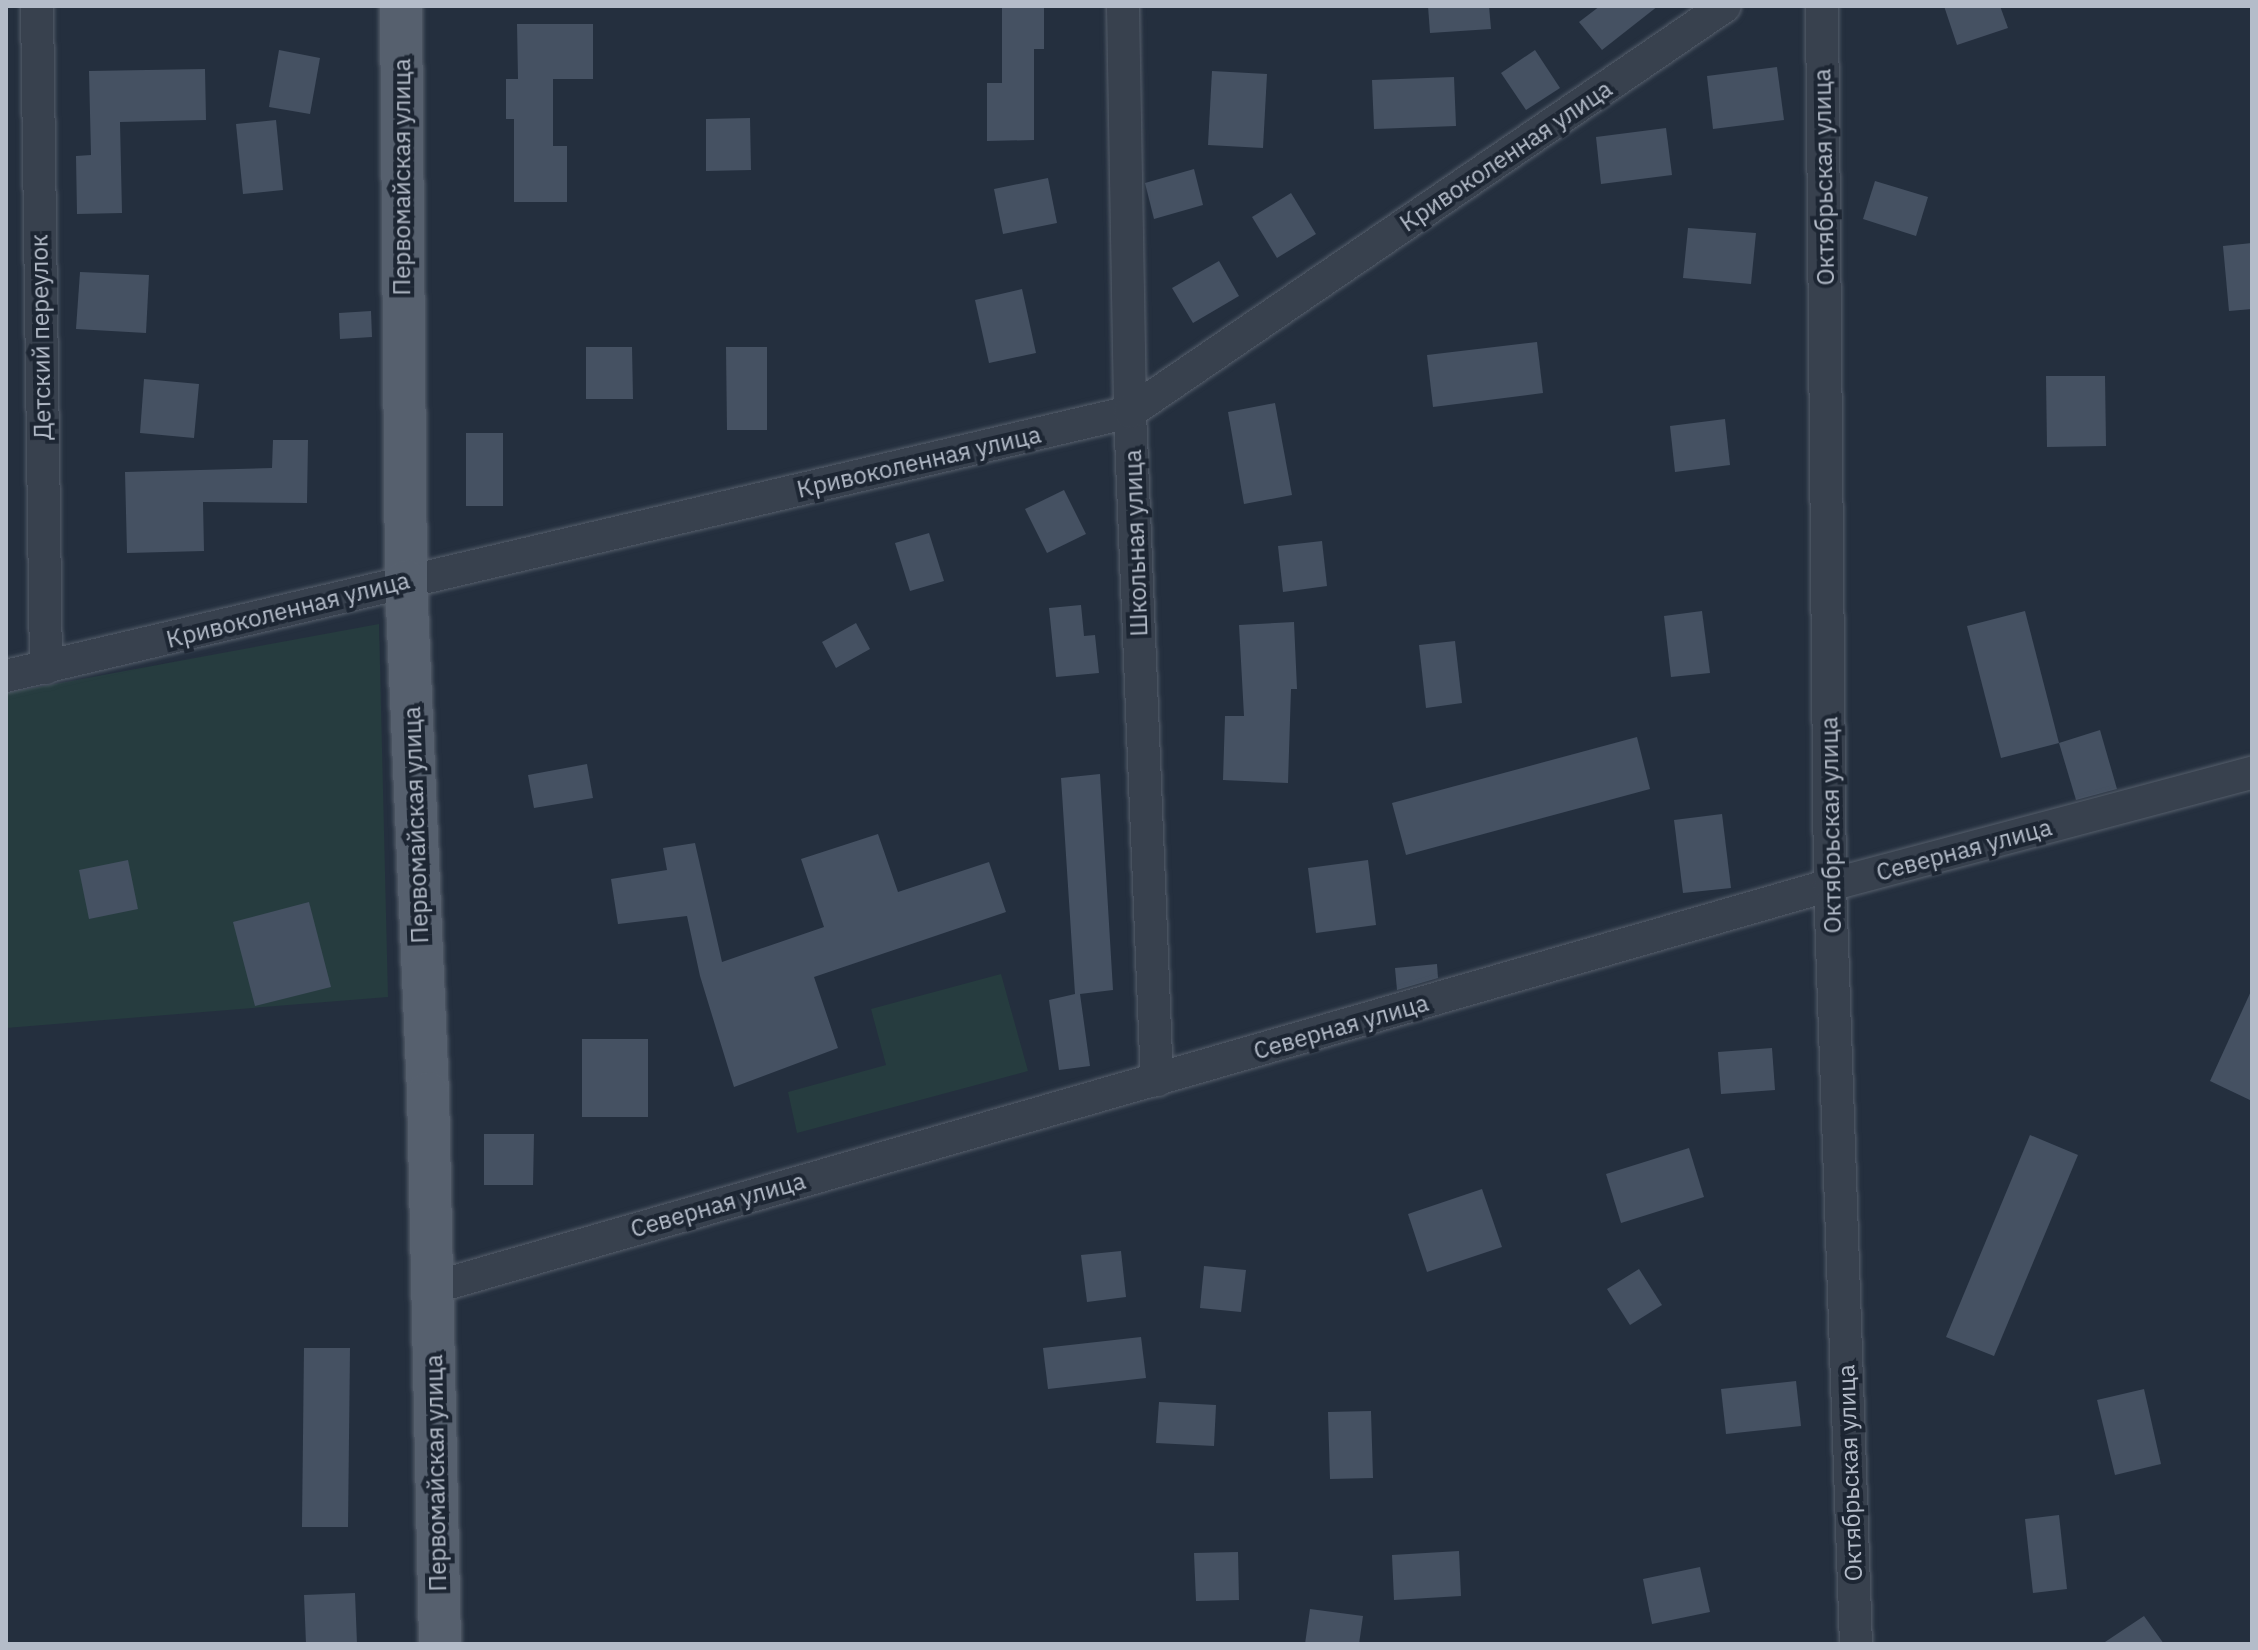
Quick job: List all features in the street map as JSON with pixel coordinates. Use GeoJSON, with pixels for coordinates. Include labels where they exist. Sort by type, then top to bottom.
{"type":"FeatureCollection","features":[{"type":"Feature","properties":{"kind":"main road","name":"Первомайская улица"},"geometry":{"type":"LineString","coordinates":[[401,6],[406,581],[428,1093],[440,1644]]}},
{"type":"Feature","properties":{"kind":"street","name":"Детский переулок"},"geometry":{"type":"LineString","coordinates":[[37,6],[46,668]]}},
{"type":"Feature","properties":{"kind":"street","name":"Школьная улица"},"geometry":{"type":"LineString","coordinates":[[1123,6],[1130,412],[1157,1080]]}},
{"type":"Feature","properties":{"kind":"street","name":"Кривоколенная улица"},"geometry":{"type":"LineString","coordinates":[[6,676],[1130,412],[1725,6]]}},
{"type":"Feature","properties":{"kind":"street","name":"Октябрьская улица"},"geometry":{"type":"LineString","coordinates":[[1822,6],[1830,885],[1856,1644]]}},
{"type":"Feature","properties":{"kind":"street","name":"Северная улица"},"geometry":{"type":"LineString","coordinates":[[432,1288],[1830,885],[2252,773]]}},
{"type":"Feature","properties":{"kind":"green space"},"geometry":{"type":"Polygon","coordinates":[[[379,624],[388,997],[6,1028],[6,693],[379,624]]]}},
{"type":"Feature","properties":{"kind":"green space"},"geometry":{"type":"Polygon","coordinates":[[[1001,974],[1028,1071],[797,1133],[788,1092],[886,1065],[871,1009],[1001,974]]]}},
{"type":"Feature","properties":{"kind":"building"},"geometry":{"type":"Polygon","coordinates":[[[1002,6],[1044,6],[1044,49],[1034,49],[1034,140],[987,141],[987,83],[1002,83],[1002,6]]]}},
{"type":"Feature","properties":{"kind":"building"},"geometry":{"type":"Polygon","coordinates":[[[1428,6],[1489,6],[1491,29],[1430,33],[1428,6]]]}},
{"type":"Feature","properties":{"kind":"building"},"geometry":{"type":"Polygon","coordinates":[[[1600,6],[1658,6],[1602,50],[1579,22],[1600,6]]]}},
{"type":"Feature","properties":{"kind":"building"},"geometry":{"type":"Polygon","coordinates":[[[1944,6],[2000,6],[2008,28],[1957,45],[1944,6]]]}},
{"type":"Feature","properties":{"kind":"building"},"geometry":{"type":"Polygon","coordinates":[[[517,24],[593,24],[593,79],[553,79],[553,146],[567,146],[567,202],[514,202],[514,119],[506,119],[506,79],[518,79],[517,24]]]}},
{"type":"Feature","properties":{"kind":"building"},"geometry":{"type":"Polygon","coordinates":[[[279,50],[320,58],[310,114],[269,107],[279,50]]]}},
{"type":"Feature","properties":{"kind":"building"},"geometry":{"type":"Polygon","coordinates":[[[1535,50],[1560,88],[1526,110],[1501,73],[1535,50]]]}},
{"type":"Feature","properties":{"kind":"building"},"geometry":{"type":"Polygon","coordinates":[[[1777,67],[1784,120],[1713,129],[1707,76],[1777,67]]]}},
{"type":"Feature","properties":{"kind":"building"},"geometry":{"type":"Polygon","coordinates":[[[205,69],[206,120],[120,122],[122,213],[77,214],[76,156],[91,155],[89,71],[205,69]]]}},
{"type":"Feature","properties":{"kind":"building"},"geometry":{"type":"Polygon","coordinates":[[[1212,71],[1267,74],[1263,148],[1208,145],[1212,71]]]}},
{"type":"Feature","properties":{"kind":"building"},"geometry":{"type":"Polygon","coordinates":[[[1454,77],[1456,126],[1374,129],[1372,80],[1454,77]]]}},
{"type":"Feature","properties":{"kind":"building"},"geometry":{"type":"Polygon","coordinates":[[[750,118],[751,170],[706,171],[706,119],[750,118]]]}},
{"type":"Feature","properties":{"kind":"building"},"geometry":{"type":"Polygon","coordinates":[[[276,120],[283,190],[243,194],[236,124],[276,120]]]}},
{"type":"Feature","properties":{"kind":"building"},"geometry":{"type":"Polygon","coordinates":[[[1666,128],[1672,175],[1601,184],[1596,137],[1666,128]]]}},
{"type":"Feature","properties":{"kind":"building"},"geometry":{"type":"Polygon","coordinates":[[[1194,169],[1203,205],[1154,219],[1145,183],[1194,169]]]}},
{"type":"Feature","properties":{"kind":"building"},"geometry":{"type":"Polygon","coordinates":[[[1048,178],[1057,223],[1003,234],[994,189],[1048,178]]]}},
{"type":"Feature","properties":{"kind":"building"},"geometry":{"type":"Polygon","coordinates":[[[1875,181],[1928,197],[1916,236],[1863,219],[1875,181]]]}},
{"type":"Feature","properties":{"kind":"building"},"geometry":{"type":"Polygon","coordinates":[[[1291,193],[1316,234],[1277,258],[1252,217],[1291,193]]]}},
{"type":"Feature","properties":{"kind":"building"},"geometry":{"type":"Polygon","coordinates":[[[1688,228],[1756,233],[1751,284],[1683,278],[1688,228]]]}},
{"type":"Feature","properties":{"kind":"building"},"geometry":{"type":"Polygon","coordinates":[[[2252,243],[2252,309],[2229,311],[2223,246],[2252,243]]]}},
{"type":"Feature","properties":{"kind":"building"},"geometry":{"type":"Polygon","coordinates":[[[1219,261],[1239,296],[1193,323],[1172,288],[1219,261]]]}},
{"type":"Feature","properties":{"kind":"building"},"geometry":{"type":"Polygon","coordinates":[[[80,272],[149,275],[146,333],[76,329],[80,272]]]}},
{"type":"Feature","properties":{"kind":"building"},"geometry":{"type":"Polygon","coordinates":[[[1022,289],[1036,353],[989,363],[975,300],[1022,289]]]}},
{"type":"Feature","properties":{"kind":"building"},"geometry":{"type":"Polygon","coordinates":[[[371,311],[372,337],[340,339],[339,313],[371,311]]]}},
{"type":"Feature","properties":{"kind":"building"},"geometry":{"type":"Polygon","coordinates":[[[1537,342],[1543,393],[1433,407],[1427,355],[1537,342]]]}},
{"type":"Feature","properties":{"kind":"building"},"geometry":{"type":"Polygon","coordinates":[[[586,347],[632,347],[633,399],[586,399],[586,347]]]}},
{"type":"Feature","properties":{"kind":"building"},"geometry":{"type":"Polygon","coordinates":[[[726,347],[767,347],[767,430],[727,430],[726,347]]]}},
{"type":"Feature","properties":{"kind":"building"},"geometry":{"type":"Polygon","coordinates":[[[2046,376],[2105,376],[2106,446],[2047,447],[2046,376]]]}},
{"type":"Feature","properties":{"kind":"building"},"geometry":{"type":"Polygon","coordinates":[[[144,379],[199,384],[194,438],[140,433],[144,379]]]}},
{"type":"Feature","properties":{"kind":"building"},"geometry":{"type":"Polygon","coordinates":[[[1275,403],[1292,495],[1244,504],[1228,412],[1275,403]]]}},
{"type":"Feature","properties":{"kind":"building"},"geometry":{"type":"Polygon","coordinates":[[[1725,419],[1730,465],[1675,472],[1670,426],[1725,419]]]}},
{"type":"Feature","properties":{"kind":"building"},"geometry":{"type":"Polygon","coordinates":[[[466,433],[503,433],[503,506],[466,506],[466,433]]]}},
{"type":"Feature","properties":{"kind":"building"},"geometry":{"type":"Polygon","coordinates":[[[273,440],[308,440],[307,503],[203,502],[204,551],[127,553],[125,472],[272,468],[273,440]]]}},
{"type":"Feature","properties":{"kind":"building"},"geometry":{"type":"Polygon","coordinates":[[[1064,490],[1086,534],[1047,553],[1025,509],[1064,490]]]}},
{"type":"Feature","properties":{"kind":"building"},"geometry":{"type":"Polygon","coordinates":[[[929,533],[944,581],[910,591],[895,543],[929,533]]]}},
{"type":"Feature","properties":{"kind":"building"},"geometry":{"type":"Polygon","coordinates":[[[1322,541],[1327,586],[1283,592],[1278,546],[1322,541]]]}},
{"type":"Feature","properties":{"kind":"building"},"geometry":{"type":"Polygon","coordinates":[[[1081,605],[1084,636],[1095,635],[1099,673],[1056,677],[1049,608],[1081,605]]]}},
{"type":"Feature","properties":{"kind":"building"},"geometry":{"type":"Polygon","coordinates":[[[1702,611],[1710,673],[1671,677],[1664,616],[1702,611]]]}},
{"type":"Feature","properties":{"kind":"building"},"geometry":{"type":"Polygon","coordinates":[[[2025,611],[2059,743],[2001,758],[1967,626],[2025,611]]]}},
{"type":"Feature","properties":{"kind":"building"},"geometry":{"type":"Polygon","coordinates":[[[1294,622],[1297,689],[1291,689],[1288,783],[1223,780],[1225,716],[1244,716],[1239,625],[1294,622]]]}},
{"type":"Feature","properties":{"kind":"building"},"geometry":{"type":"Polygon","coordinates":[[[856,623],[870,649],[836,668],[822,642],[856,623]]]}},
{"type":"Feature","properties":{"kind":"building"},"geometry":{"type":"Polygon","coordinates":[[[1455,641],[1462,703],[1426,708],[1419,645],[1455,641]]]}},
{"type":"Feature","properties":{"kind":"building"},"geometry":{"type":"Polygon","coordinates":[[[2100,730],[2117,789],[2076,800],[2059,743],[2100,730]]]}},
{"type":"Feature","properties":{"kind":"building"},"geometry":{"type":"Polygon","coordinates":[[[1637,737],[1650,789],[1406,855],[1392,803],[1637,737]]]}},
{"type":"Feature","properties":{"kind":"building"},"geometry":{"type":"Polygon","coordinates":[[[587,764],[593,798],[534,808],[528,775],[587,764]]]}},
{"type":"Feature","properties":{"kind":"building"},"geometry":{"type":"Polygon","coordinates":[[[1100,774],[1113,990],[1080,994],[1090,1066],[1059,1070],[1049,1000],[1075,994],[1061,778],[1100,774]]]}},
{"type":"Feature","properties":{"kind":"building"},"geometry":{"type":"Polygon","coordinates":[[[1722,814],[1731,888],[1683,893],[1674,820],[1722,814]]]}},
{"type":"Feature","properties":{"kind":"building"},"geometry":{"type":"Polygon","coordinates":[[[878,834],[898,892],[989,862],[1006,912],[814,977],[838,1048],[734,1087],[700,976],[687,916],[618,924],[611,879],[667,870],[663,848],[695,843],[722,962],[824,927],[801,859],[878,834]]]}},
{"type":"Feature","properties":{"kind":"building"},"geometry":{"type":"Polygon","coordinates":[[[128,860],[138,909],[89,919],[79,870],[128,860]]]}},
{"type":"Feature","properties":{"kind":"building"},"geometry":{"type":"Polygon","coordinates":[[[1368,860],[1376,925],[1316,933],[1308,868],[1368,860]]]}},
{"type":"Feature","properties":{"kind":"building"},"geometry":{"type":"Polygon","coordinates":[[[309,902],[331,987],[255,1006],[233,922],[309,902]]]}},
{"type":"Feature","properties":{"kind":"building"},"geometry":{"type":"Polygon","coordinates":[[[1437,964],[1438,978],[1397,990],[1395,968],[1437,964]]]}},
{"type":"Feature","properties":{"kind":"building"},"geometry":{"type":"Polygon","coordinates":[[[2252,989],[2252,1101],[2210,1081],[2252,989]]]}},
{"type":"Feature","properties":{"kind":"building"},"geometry":{"type":"Polygon","coordinates":[[[582,1039],[648,1039],[648,1117],[582,1117],[582,1039]]]}},
{"type":"Feature","properties":{"kind":"building"},"geometry":{"type":"Polygon","coordinates":[[[1772,1048],[1775,1090],[1721,1094],[1718,1052],[1772,1048]]]}},
{"type":"Feature","properties":{"kind":"building"},"geometry":{"type":"Polygon","coordinates":[[[484,1134],[534,1134],[533,1185],[484,1185],[484,1134]]]}},
{"type":"Feature","properties":{"kind":"building"},"geometry":{"type":"Polygon","coordinates":[[[2030,1135],[2078,1155],[1994,1356],[1946,1337],[2030,1135]]]}},
{"type":"Feature","properties":{"kind":"building"},"geometry":{"type":"Polygon","coordinates":[[[1689,1148],[1704,1197],[1621,1223],[1606,1174],[1689,1148]]]}},
{"type":"Feature","properties":{"kind":"building"},"geometry":{"type":"Polygon","coordinates":[[[1482,1189],[1502,1247],[1427,1272],[1408,1214],[1482,1189]]]}},
{"type":"Feature","properties":{"kind":"building"},"geometry":{"type":"Polygon","coordinates":[[[1121,1251],[1126,1297],[1087,1302],[1081,1255],[1121,1251]]]}},
{"type":"Feature","properties":{"kind":"building"},"geometry":{"type":"Polygon","coordinates":[[[1204,1266],[1246,1270],[1241,1312],[1200,1308],[1204,1266]]]}},
{"type":"Feature","properties":{"kind":"building"},"geometry":{"type":"Polygon","coordinates":[[[1639,1269],[1662,1305],[1630,1325],[1607,1289],[1639,1269]]]}},
{"type":"Feature","properties":{"kind":"building"},"geometry":{"type":"Polygon","coordinates":[[[1141,1337],[1146,1378],[1048,1389],[1043,1348],[1141,1337]]]}},
{"type":"Feature","properties":{"kind":"building"},"geometry":{"type":"Polygon","coordinates":[[[304,1348],[350,1348],[348,1527],[302,1527],[304,1348]]]}},
{"type":"Feature","properties":{"kind":"building"},"geometry":{"type":"Polygon","coordinates":[[[1796,1381],[1801,1426],[1726,1434],[1721,1389],[1796,1381]]]}},
{"type":"Feature","properties":{"kind":"building"},"geometry":{"type":"Polygon","coordinates":[[[2144,1389],[2161,1464],[2115,1475],[2097,1400],[2144,1389]]]}},
{"type":"Feature","properties":{"kind":"building"},"geometry":{"type":"Polygon","coordinates":[[[1159,1402],[1216,1405],[1214,1446],[1156,1443],[1159,1402]]]}},
{"type":"Feature","properties":{"kind":"building"},"geometry":{"type":"Polygon","coordinates":[[[1371,1411],[1373,1478],[1330,1479],[1328,1412],[1371,1411]]]}},
{"type":"Feature","properties":{"kind":"building"},"geometry":{"type":"Polygon","coordinates":[[[2059,1515],[2067,1589],[2033,1593],[2025,1519],[2059,1515]]]}},
{"type":"Feature","properties":{"kind":"building"},"geometry":{"type":"Polygon","coordinates":[[[1459,1551],[1461,1596],[1394,1600],[1392,1555],[1459,1551]]]}},
{"type":"Feature","properties":{"kind":"building"},"geometry":{"type":"Polygon","coordinates":[[[1238,1552],[1239,1600],[1196,1601],[1194,1553],[1238,1552]]]}},
{"type":"Feature","properties":{"kind":"building"},"geometry":{"type":"Polygon","coordinates":[[[1700,1567],[1710,1612],[1652,1624],[1643,1579],[1700,1567]]]}},
{"type":"Feature","properties":{"kind":"building"},"geometry":{"type":"Polygon","coordinates":[[[355,1593],[357,1644],[306,1644],[304,1595],[355,1593]]]}},
{"type":"Feature","properties":{"kind":"building"},"geometry":{"type":"Polygon","coordinates":[[[1310,1609],[1363,1616],[1359,1644],[1305,1644],[1310,1609]]]}},
{"type":"Feature","properties":{"kind":"building"},"geometry":{"type":"Polygon","coordinates":[[[2144,1616],[2164,1644],[2102,1644],[2144,1616]]]}}]}
